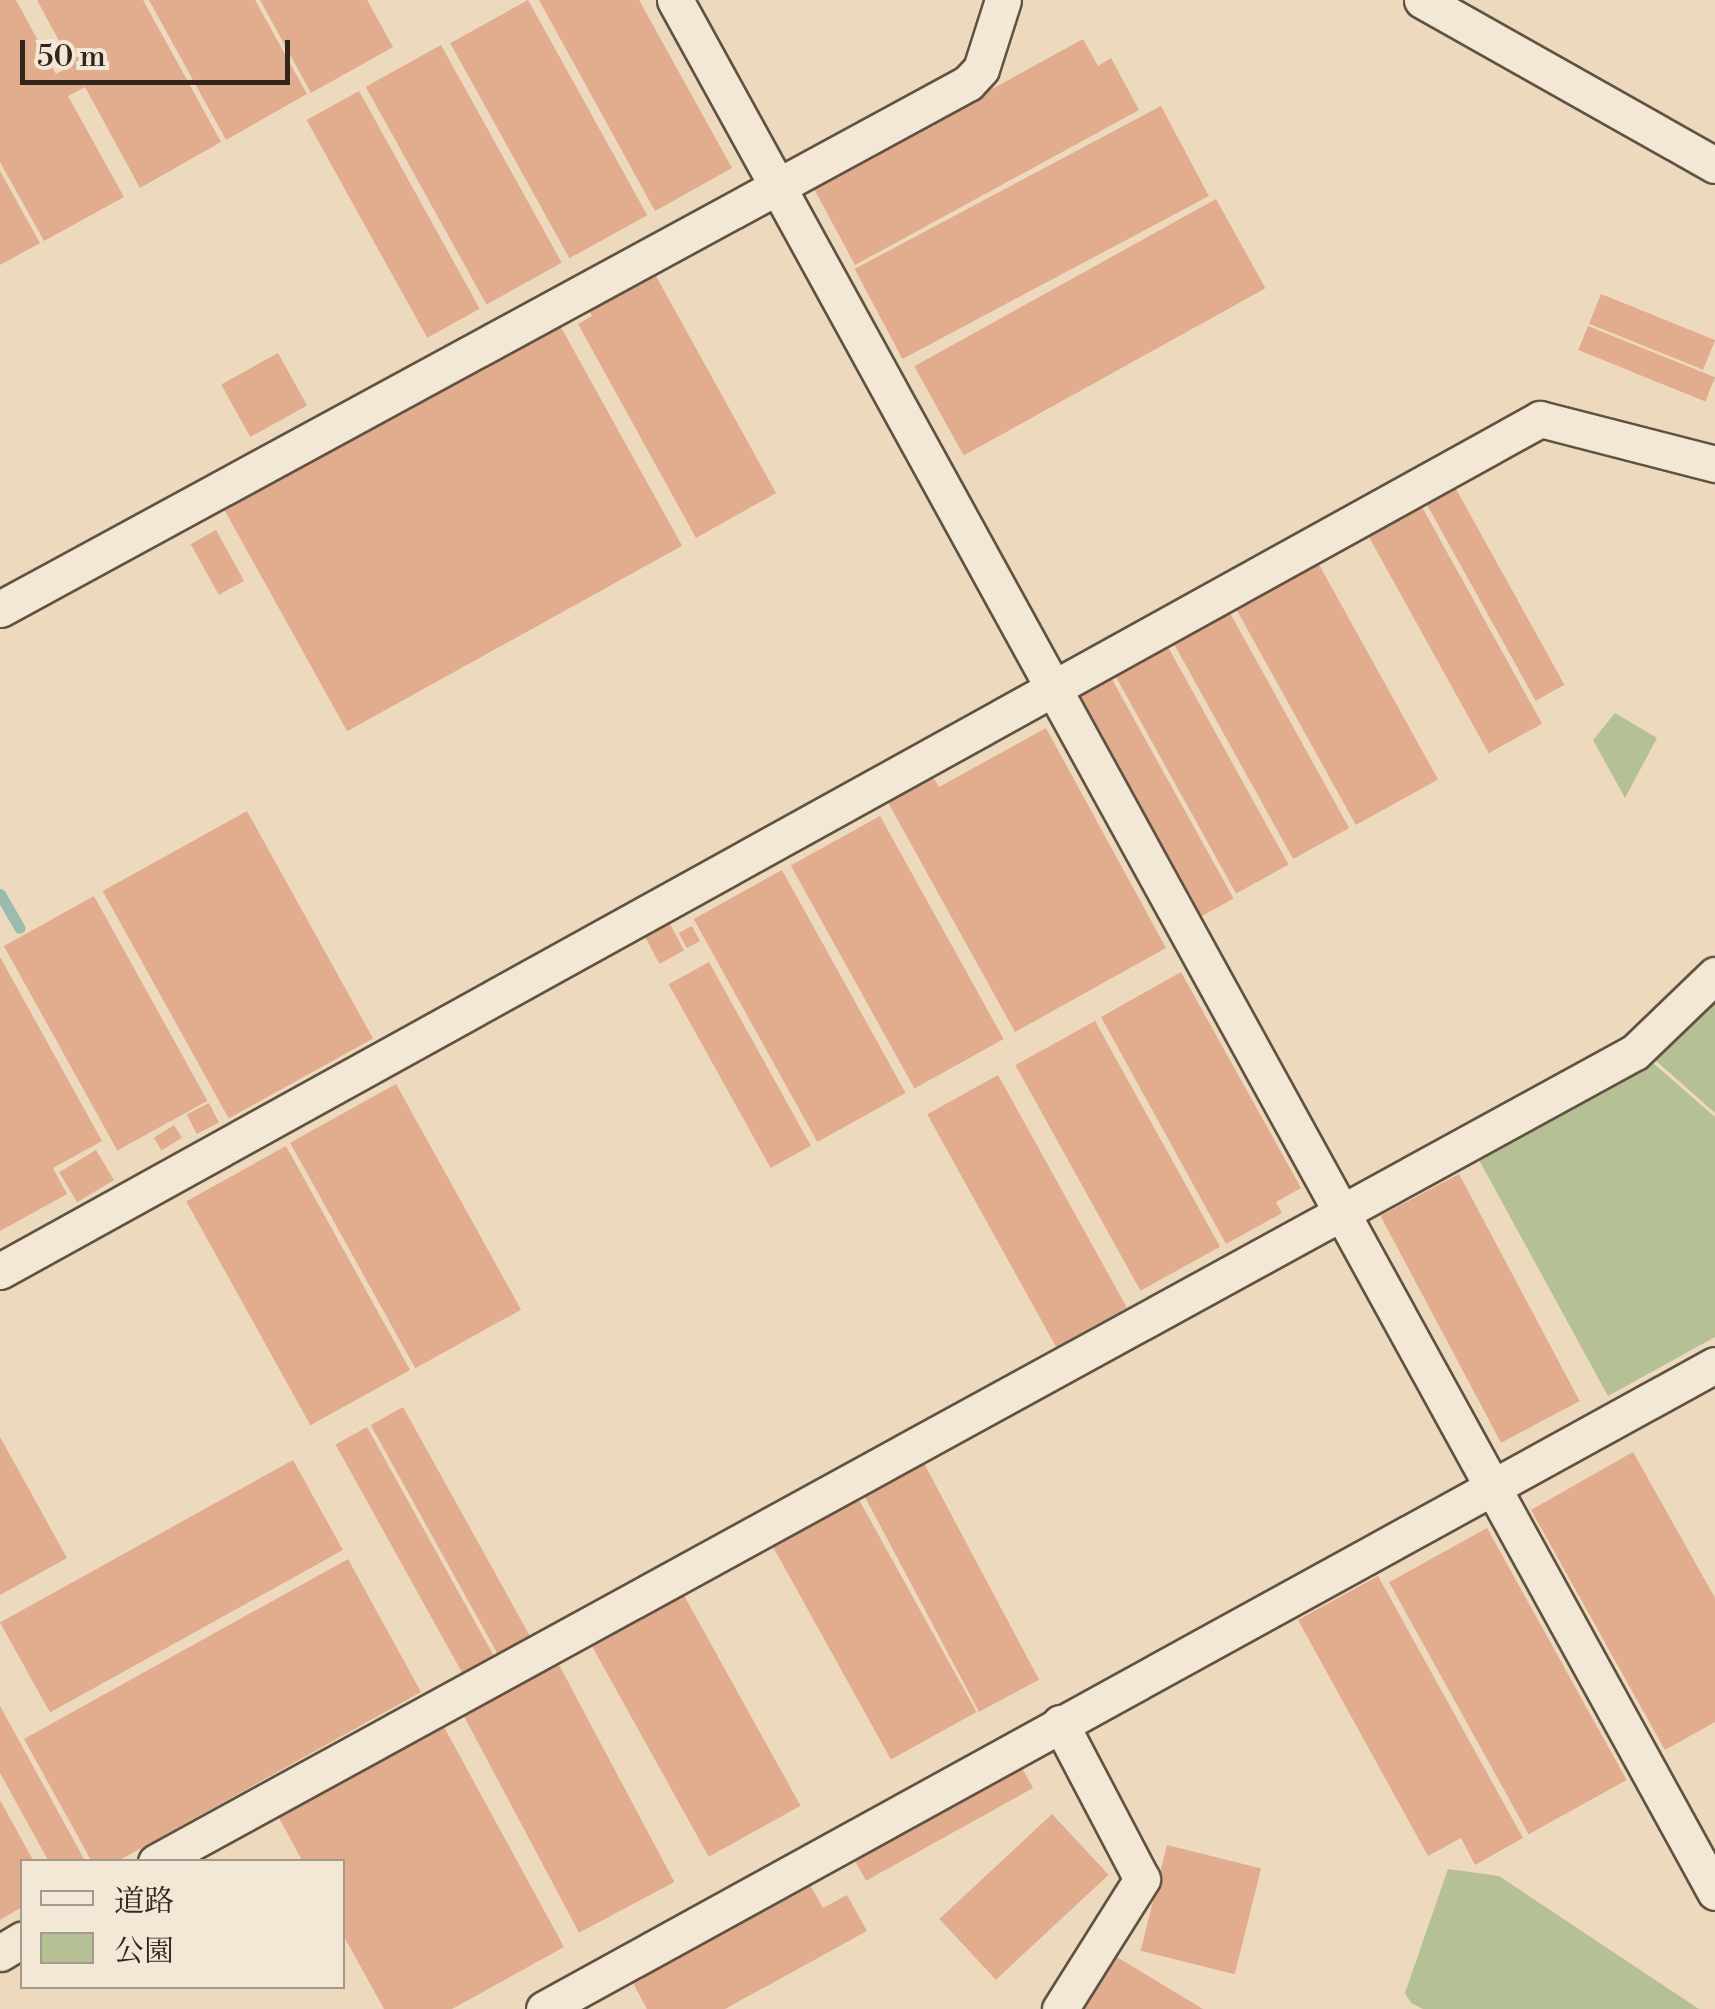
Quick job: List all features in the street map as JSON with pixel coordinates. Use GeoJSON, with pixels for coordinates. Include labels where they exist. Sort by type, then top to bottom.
{"type":"FeatureCollection","features":[{"type":"Feature","properties":{"kind":"street"},"geometry":{"type":"LineString","coordinates":[[675,0],[1054,688],[1339,1218],[1715,1892]]}},
{"type":"Feature","properties":{"kind":"street"},"geometry":{"type":"LineString","coordinates":[[0,608],[968,83],[981,70],[1003,0]]}},
{"type":"Feature","properties":{"kind":"street"},"geometry":{"type":"LineString","coordinates":[[1422,0],[1715,165]]}},
{"type":"Feature","properties":{"kind":"street"},"geometry":{"type":"LineString","coordinates":[[0,1271],[1540,419],[1715,464]]}},
{"type":"Feature","properties":{"kind":"street"},"geometry":{"type":"LineString","coordinates":[[162,1859],[1339,1218],[1635,1052],[1715,975]]}},
{"type":"Feature","properties":{"kind":"street"},"geometry":{"type":"LineString","coordinates":[[544,2009],[588,1999],[1060,1723],[1715,1365]]}},
{"type":"Feature","properties":{"kind":"street"},"geometry":{"type":"LineString","coordinates":[[1060,1723],[1142,1879],[1060,2009]]}},
{"type":"Feature","properties":{"kind":"green space"},"geometry":{"type":"Polygon","coordinates":[[[1615,713],[1657,738],[1625,798],[1593,740],[1615,713]]]}},
{"type":"Feature","properties":{"kind":"green space"},"geometry":{"type":"Polygon","coordinates":[[[1715,1001],[1715,1113],[1655,1060],[1715,1001]]]}},
{"type":"Feature","properties":{"kind":"green space"},"geometry":{"type":"Polygon","coordinates":[[[1652,1062],[1715,1117],[1715,1337],[1608,1396],[1478,1158],[1652,1062]]]}},
{"type":"Feature","properties":{"kind":"green space"},"geometry":{"type":"Polygon","coordinates":[[[1448,1869],[1499,1876],[1699,2009],[1423,2009],[1411,2003],[1405,1993],[1448,1869]]]}},
{"type":"Feature","properties":{"kind":"building"},"geometry":{"type":"Polygon","coordinates":[[[0,0],[16,0],[56,74],[72,65],[37,0],[143,0],[221,142],[140,188],[85,87],[68,96],[124,197],[44,241],[0,162],[0,0]]]}},
{"type":"Feature","properties":{"kind":"building"},"geometry":{"type":"Polygon","coordinates":[[[149,0],[255,0],[307,94],[226,140],[149,0]]]}},
{"type":"Feature","properties":{"kind":"building"},"geometry":{"type":"Polygon","coordinates":[[[260,0],[367,0],[393,47],[311,93],[260,0]]]}},
{"type":"Feature","properties":{"kind":"building"},"geometry":{"type":"Polygon","coordinates":[[[528,0],[647,215],[569,258],[450,43],[528,0]]]}},
{"type":"Feature","properties":{"kind":"building"},"geometry":{"type":"Polygon","coordinates":[[[539,0],[639,0],[732,168],[655,211],[539,0]]]}},
{"type":"Feature","properties":{"kind":"building"},"geometry":{"type":"Polygon","coordinates":[[[1083,39],[1098,66],[1111,58],[1139,110],[855,265],[813,187],[1083,39]]]}},
{"type":"Feature","properties":{"kind":"building"},"geometry":{"type":"Polygon","coordinates":[[[441,45],[562,263],[487,304],[366,87],[441,45]]]}},
{"type":"Feature","properties":{"kind":"building"},"geometry":{"type":"Polygon","coordinates":[[[359,91],[480,309],[427,338],[307,120],[359,91]]]}},
{"type":"Feature","properties":{"kind":"building"},"geometry":{"type":"Polygon","coordinates":[[[1161,106],[1209,196],[903,359],[855,269],[1161,106]]]}},
{"type":"Feature","properties":{"kind":"building"},"geometry":{"type":"Polygon","coordinates":[[[0,171],[40,243],[0,265],[0,171]]]}},
{"type":"Feature","properties":{"kind":"building"},"geometry":{"type":"Polygon","coordinates":[[[1216,199],[1265,288],[964,455],[914,366],[1216,199]]]}},
{"type":"Feature","properties":{"kind":"building"},"geometry":{"type":"Polygon","coordinates":[[[651,267],[776,493],[696,538],[578,324],[592,316],[585,304],[651,267]]]}},
{"type":"Feature","properties":{"kind":"building"},"geometry":{"type":"Polygon","coordinates":[[[1601,294],[1715,340],[1703,370],[1589,324],[1601,294]]]}},
{"type":"Feature","properties":{"kind":"building"},"geometry":{"type":"Polygon","coordinates":[[[557,320],[682,546],[347,731],[222,506],[557,320]]]}},
{"type":"Feature","properties":{"kind":"building"},"geometry":{"type":"Polygon","coordinates":[[[1588,326],[1715,377],[1705,401],[1578,350],[1588,326]]]}},
{"type":"Feature","properties":{"kind":"building"},"geometry":{"type":"Polygon","coordinates":[[[278,353],[307,405],[250,437],[221,385],[278,353]]]}},
{"type":"Feature","properties":{"kind":"building"},"geometry":{"type":"Polygon","coordinates":[[[1451,480],[1564,685],[1536,701],[1422,496],[1451,480]]]}},
{"type":"Feature","properties":{"kind":"building"},"geometry":{"type":"Polygon","coordinates":[[[1417,498],[1542,724],[1489,753],[1364,528],[1417,498]]]}},
{"type":"Feature","properties":{"kind":"building"},"geometry":{"type":"Polygon","coordinates":[[[216,530],[244,581],[219,595],[191,544],[216,530]]]}},
{"type":"Feature","properties":{"kind":"building"},"geometry":{"type":"Polygon","coordinates":[[[1312,552],[1438,779],[1356,825],[1230,598],[1312,552]]]}},
{"type":"Feature","properties":{"kind":"building"},"geometry":{"type":"Polygon","coordinates":[[[1225,604],[1349,828],[1293,859],[1169,635],[1225,604]]]}},
{"type":"Feature","properties":{"kind":"building"},"geometry":{"type":"Polygon","coordinates":[[[1163,638],[1289,865],[1236,894],[1111,667],[1163,638]]]}},
{"type":"Feature","properties":{"kind":"building"},"geometry":{"type":"Polygon","coordinates":[[[1108,672],[1234,899],[1193,921],[1068,694],[1108,672]]]}},
{"type":"Feature","properties":{"kind":"building"},"geometry":{"type":"Polygon","coordinates":[[[1046,728],[1166,948],[1015,1032],[885,797],[930,772],[939,787],[1046,728]]]}},
{"type":"Feature","properties":{"kind":"building"},"geometry":{"type":"Polygon","coordinates":[[[247,811],[373,1038],[229,1118],[103,891],[247,811]]]}},
{"type":"Feature","properties":{"kind":"building"},"geometry":{"type":"Polygon","coordinates":[[[880,816],[1004,1039],[914,1088],[791,865],[880,816]]]}},
{"type":"Feature","properties":{"kind":"building"},"geometry":{"type":"Polygon","coordinates":[[[782,870],[906,1093],[817,1142],[694,919],[782,870]]]}},
{"type":"Feature","properties":{"kind":"building"},"geometry":{"type":"Polygon","coordinates":[[[94,896],[207,1101],[117,1151],[4,946],[94,896]]]}},
{"type":"Feature","properties":{"kind":"building"},"geometry":{"type":"Polygon","coordinates":[[[670,924],[684,950],[659,964],[645,937],[670,924]]]}},
{"type":"Feature","properties":{"kind":"building"},"geometry":{"type":"Polygon","coordinates":[[[692,926],[700,941],[687,948],[679,933],[692,926]]]}},
{"type":"Feature","properties":{"kind":"building"},"geometry":{"type":"Polygon","coordinates":[[[0,957],[102,1141],[53,1168],[67,1194],[0,1231],[0,957]]]}},
{"type":"Feature","properties":{"kind":"building"},"geometry":{"type":"Polygon","coordinates":[[[709,962],[811,1146],[771,1168],[669,984],[709,962]]]}},
{"type":"Feature","properties":{"kind":"building"},"geometry":{"type":"Polygon","coordinates":[[[1181,972],[1301,1188],[1276,1202],[1282,1213],[1226,1244],[1101,1017],[1181,972]]]}},
{"type":"Feature","properties":{"kind":"building"},"geometry":{"type":"Polygon","coordinates":[[[1095,1021],[1220,1247],[1140,1291],[1015,1065],[1095,1021]]]}},
{"type":"Feature","properties":{"kind":"building"},"geometry":{"type":"Polygon","coordinates":[[[998,1075],[1127,1308],[1056,1347],[927,1114],[998,1075]]]}},
{"type":"Feature","properties":{"kind":"building"},"geometry":{"type":"Polygon","coordinates":[[[396,1084],[521,1310],[415,1368],[290,1143],[396,1084]]]}},
{"type":"Feature","properties":{"kind":"building"},"geometry":{"type":"Polygon","coordinates":[[[209,1103],[219,1123],[197,1134],[187,1114],[209,1103]]]}},
{"type":"Feature","properties":{"kind":"building"},"geometry":{"type":"Polygon","coordinates":[[[174,1125],[182,1138],[162,1150],[154,1138],[174,1125]]]}},
{"type":"Feature","properties":{"kind":"building"},"geometry":{"type":"Polygon","coordinates":[[[286,1146],[410,1370],[310,1425],[186,1201],[286,1146]]]}},
{"type":"Feature","properties":{"kind":"building"},"geometry":{"type":"Polygon","coordinates":[[[96,1150],[114,1180],[77,1202],[59,1172],[96,1150]]]}},
{"type":"Feature","properties":{"kind":"building"},"geometry":{"type":"Polygon","coordinates":[[[1459,1174],[1580,1401],[1501,1443],[1380,1216],[1459,1174]]]}},
{"type":"Feature","properties":{"kind":"building"},"geometry":{"type":"Polygon","coordinates":[[[403,1407],[531,1638],[499,1656],[371,1425],[403,1407]]]}},
{"type":"Feature","properties":{"kind":"building"},"geometry":{"type":"Polygon","coordinates":[[[367,1427],[495,1658],[464,1675],[336,1444],[367,1427]]]}},
{"type":"Feature","properties":{"kind":"building"},"geometry":{"type":"Polygon","coordinates":[[[0,1437],[67,1558],[0,1595],[0,1437]]]}},
{"type":"Feature","properties":{"kind":"building"},"geometry":{"type":"Polygon","coordinates":[[[918,1452],[1039,1680],[979,1712],[858,1484],[918,1452]]]}},
{"type":"Feature","properties":{"kind":"building"},"geometry":{"type":"Polygon","coordinates":[[[1633,1452],[1715,1598],[1715,1722],[1665,1750],[1531,1510],[1633,1452]]]}},
{"type":"Feature","properties":{"kind":"building"},"geometry":{"type":"Polygon","coordinates":[[[293,1460],[343,1550],[50,1712],[0,1622],[293,1460]]]}},
{"type":"Feature","properties":{"kind":"building"},"geometry":{"type":"Polygon","coordinates":[[[853,1489],[977,1712],[891,1760],[767,1537],[853,1489]]]}},
{"type":"Feature","properties":{"kind":"building"},"geometry":{"type":"Polygon","coordinates":[[[1487,1528],[1627,1780],[1529,1834],[1389,1582],[1487,1528]]]}},
{"type":"Feature","properties":{"kind":"building"},"geometry":{"type":"Polygon","coordinates":[[[348,1559],[421,1692],[121,1859],[90,1859],[24,1739],[348,1559]]]}},
{"type":"Feature","properties":{"kind":"building"},"geometry":{"type":"Polygon","coordinates":[[[1378,1576],[1523,1838],[1475,1865],[1461,1838],[1428,1856],[1298,1620],[1378,1576]]]}},
{"type":"Feature","properties":{"kind":"building"},"geometry":{"type":"Polygon","coordinates":[[[676,1581],[801,1806],[709,1857],[584,1632],[676,1581]]]}},
{"type":"Feature","properties":{"kind":"building"},"geometry":{"type":"Polygon","coordinates":[[[550,1648],[674,1882],[579,1933],[455,1699],[550,1648]]]}},
{"type":"Feature","properties":{"kind":"building"},"geometry":{"type":"Polygon","coordinates":[[[0,1706],[84,1859],[47,1859],[0,1773],[0,1706]]]}},
{"type":"Feature","properties":{"kind":"building"},"geometry":{"type":"Polygon","coordinates":[[[437,1714],[564,1947],[452,2009],[384,2009],[345,1938],[345,1859],[301,1859],[272,1805],[437,1714]]]}},
{"type":"Feature","properties":{"kind":"building"},"geometry":{"type":"Polygon","coordinates":[[[1018,1761],[1033,1788],[866,1881],[851,1854],[1018,1761]]]}},
{"type":"Feature","properties":{"kind":"building"},"geometry":{"type":"Polygon","coordinates":[[[0,1800],[32,1859],[20,1859],[20,1908],[0,1920],[0,1800]]]}},
{"type":"Feature","properties":{"kind":"building"},"geometry":{"type":"Polygon","coordinates":[[[1052,1814],[1109,1875],[996,1980],[939,1919],[1052,1814]]]}},
{"type":"Feature","properties":{"kind":"building"},"geometry":{"type":"Polygon","coordinates":[[[1167,1845],[1261,1868],[1235,1974],[1141,1951],[1167,1845]]]}},
{"type":"Feature","properties":{"kind":"building"},"geometry":{"type":"Polygon","coordinates":[[[804,1874],[823,1908],[847,1895],[867,1931],[725,2009],[647,2009],[627,1972],[804,1874]]]}},
{"type":"Feature","properties":{"kind":"building"},"geometry":{"type":"Polygon","coordinates":[[[1115,1956],[1203,2009],[1084,2009],[1115,1956]]]}},
{"type":"Feature","properties":{"kind":"waterway"},"geometry":{"type":"LineString","coordinates":[[0,894],[20,928]]}}]}
